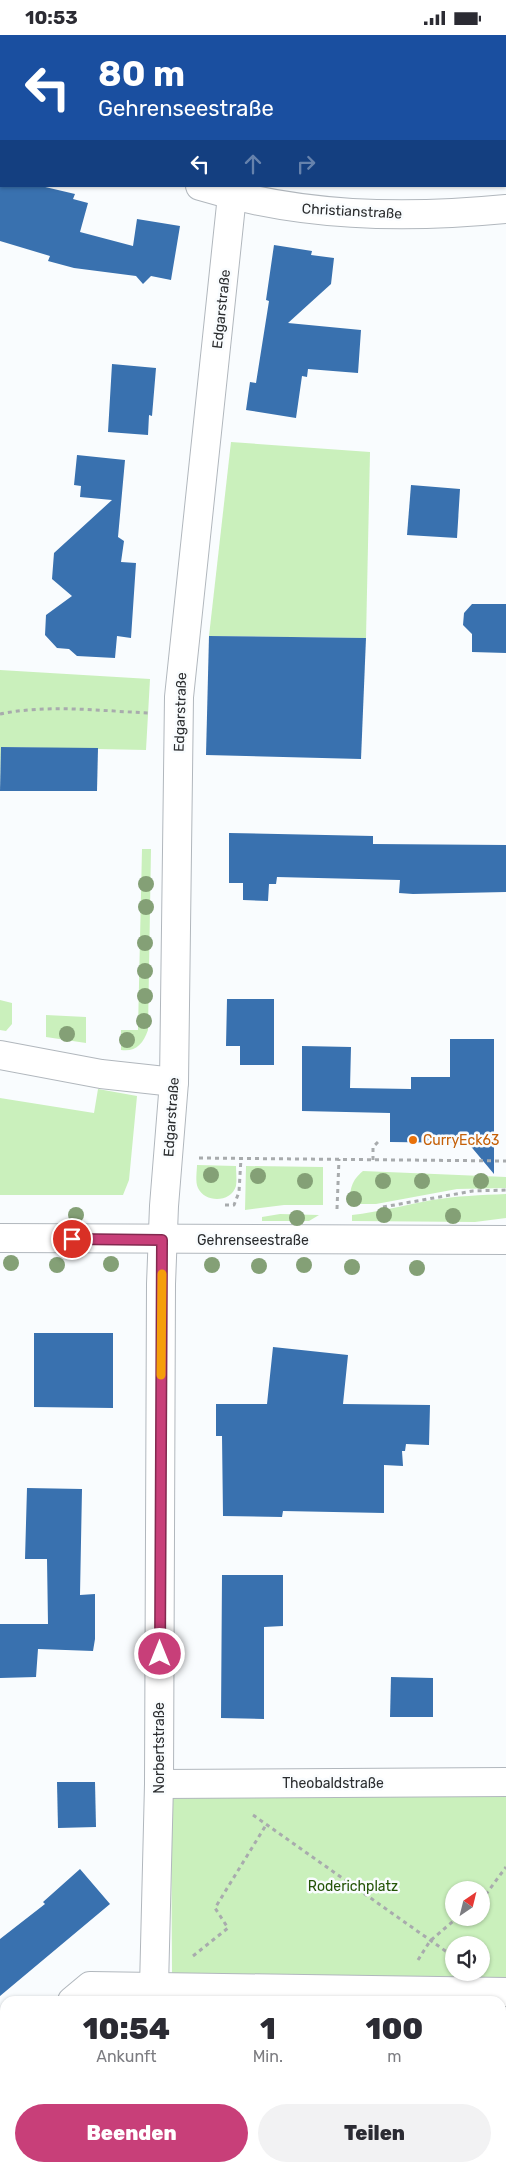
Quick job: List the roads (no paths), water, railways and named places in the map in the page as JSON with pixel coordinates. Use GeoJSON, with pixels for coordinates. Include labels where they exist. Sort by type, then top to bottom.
{"type":"FeatureCollection","features":[{"type":"Feature","properties":{"kind":"street","name":"Christianstraße"},"geometry":{"type":"LineString","coordinates":[[206,187],[232,191],[300,209],[373,215],[468,213],[506,209]]}},
{"type":"Feature","properties":{"kind":"street","name":"Edgarstraße"},"geometry":{"type":"LineString","coordinates":[[162,1240],[174,1082],[179,697],[232,191]]}},
{"type":"Feature","properties":{"kind":"street"},"geometry":{"type":"LineString","coordinates":[[0,1055],[101,1074],[174,1082]]}},
{"type":"Feature","properties":{"kind":"street","name":"Gehrenseestraße"},"geometry":{"type":"LineString","coordinates":[[0,1238],[162,1240],[506,1239]]}},
{"type":"Feature","properties":{"kind":"street","name":"Norbertstraße"},"geometry":{"type":"LineString","coordinates":[[154,1987],[160,1784],[162,1240]]}},
{"type":"Feature","properties":{"kind":"street","name":"Theobaldstraße"},"geometry":{"type":"LineString","coordinates":[[160,1784],[506,1783]]}},
{"type":"Feature","properties":{"kind":"street"},"geometry":{"type":"LineString","coordinates":[[78,1996],[90,1986],[506,1991]]}},
{"type":"Feature","properties":{"kind":"place","name":"CurryEck63"},"geometry":{"type":"Point","coordinates":[413,1140]}},
{"type":"Feature","properties":{"kind":"park label","name":"Roderichplatz"},"geometry":{"type":"Point","coordinates":[353,1886]}}]}
